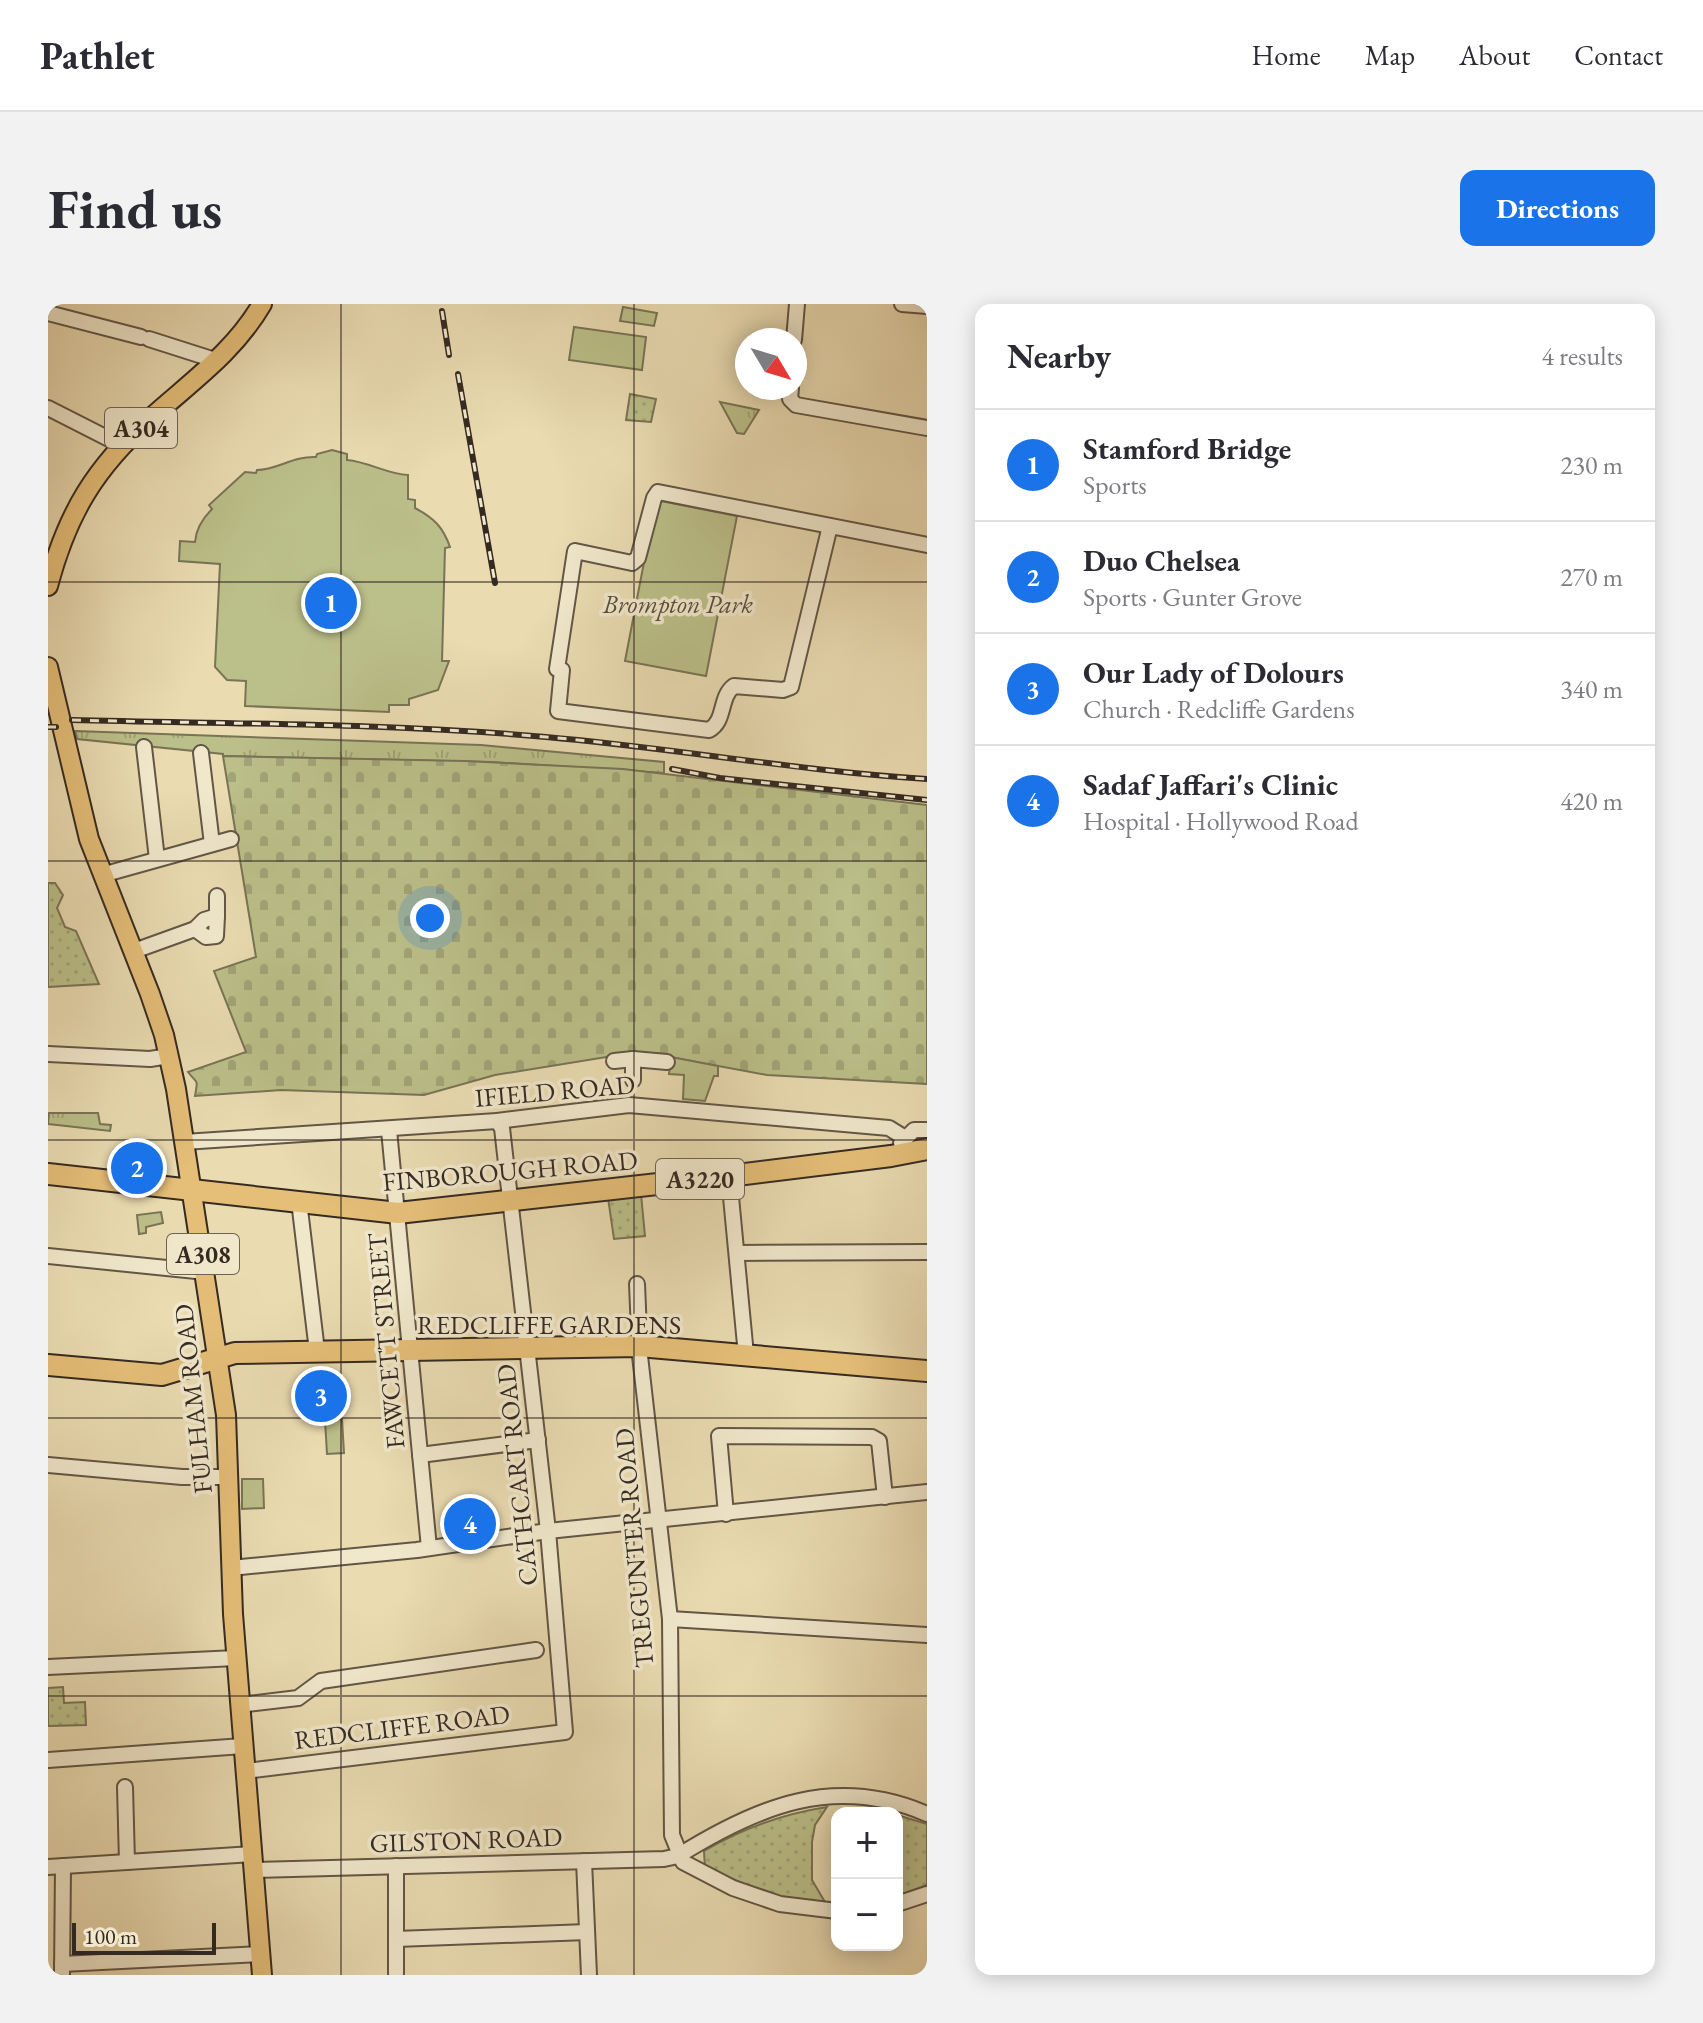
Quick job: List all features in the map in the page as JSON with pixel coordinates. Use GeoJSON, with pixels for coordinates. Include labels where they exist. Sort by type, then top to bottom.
{"type":"FeatureCollection","features":[{"type":"Feature","properties":{"kind":"highway","name":"FINBOROUGH ROAD"},"geometry":{"type":"LineString","coordinates":[[192,1189],[398,1213],[729,1176],[927,1149]]}},
{"type":"Feature","properties":{"kind":"highway","name":"A3220"},"geometry":{"type":"LineString","coordinates":[[48,1174],[192,1189]]}},
{"type":"Feature","properties":{"kind":"highway","name":"REDCLIFFE GARDENS"},"geometry":{"type":"LineString","coordinates":[[48,1365],[162,1375],[235,1353],[639,1346],[927,1371]]}},
{"type":"Feature","properties":{"kind":"main road","name":"A304"},"geometry":{"type":"LineString","coordinates":[[48,586],[61,540],[87,490],[150,419],[236,343],[262,304]]}},
{"type":"Feature","properties":{"kind":"main road","name":"FULHAM ROAD"},"geometry":{"type":"LineString","coordinates":[[48,667],[59,707],[65,713],[70,735],[67,741],[81,809],[102,875],[158,1016],[169,1056],[206,1272],[226,1415],[239,1705],[262,1975]]}},
{"type":"Feature","properties":{"kind":"street"},"geometry":{"type":"LineString","coordinates":[[795,328],[797,304]]}},
{"type":"Feature","properties":{"kind":"street"},"geometry":{"type":"LineString","coordinates":[[902,304],[927,306]]}},
{"type":"Feature","properties":{"kind":"street"},"geometry":{"type":"LineString","coordinates":[[48,313],[218,361]]}},
{"type":"Feature","properties":{"kind":"street"},"geometry":{"type":"LineString","coordinates":[[791,400],[796,405],[927,428]]}},
{"type":"Feature","properties":{"kind":"street"},"geometry":{"type":"LineString","coordinates":[[48,408],[113,441]]}},
{"type":"Feature","properties":{"kind":"street"},"geometry":{"type":"LineString","coordinates":[[829,531],[791,687],[783,690],[734,686],[727,692],[719,721],[709,730],[560,712],[557,706],[562,670],[557,669],[575,551],[632,563],[638,558],[658,492],[829,531],[927,545]]}},
{"type":"Feature","properties":{"kind":"street"},"geometry":{"type":"LineString","coordinates":[[144,747],[157,859]]}},
{"type":"Feature","properties":{"kind":"street"},"geometry":{"type":"LineString","coordinates":[[201,753],[212,844]]}},
{"type":"Feature","properties":{"kind":"street"},"geometry":{"type":"LineString","coordinates":[[102,875],[231,839]]}},
{"type":"Feature","properties":{"kind":"street"},"geometry":{"type":"LineString","coordinates":[[134,951],[195,929],[204,920],[217,916],[217,896]]}},
{"type":"Feature","properties":{"kind":"street"},"geometry":{"type":"LineString","coordinates":[[48,1054],[150,1059],[169,1056]]}},
{"type":"Feature","properties":{"kind":"street"},"geometry":{"type":"LineString","coordinates":[[631,1092],[633,1059]]}},
{"type":"Feature","properties":{"kind":"street"},"geometry":{"type":"LineString","coordinates":[[614,1061],[667,1062]]}},
{"type":"Feature","properties":{"kind":"street","name":"IFIELD ROAD"},"geometry":{"type":"LineString","coordinates":[[184,1142],[497,1121],[631,1092],[889,1128],[905,1138]]}},
{"type":"Feature","properties":{"kind":"street","name":"CATHCART ROAD"},"geometry":{"type":"LineString","coordinates":[[497,1121],[502,1128],[538,1440],[565,1732]]}},
{"type":"Feature","properties":{"kind":"street","name":"FAWCETT STREET"},"geometry":{"type":"LineString","coordinates":[[389,1130],[429,1548]]}},
{"type":"Feature","properties":{"kind":"street"},"geometry":{"type":"LineString","coordinates":[[891,1156],[914,1130],[927,1130]]}},
{"type":"Feature","properties":{"kind":"street"},"geometry":{"type":"LineString","coordinates":[[729,1176],[746,1355]]}},
{"type":"Feature","properties":{"kind":"street"},"geometry":{"type":"LineString","coordinates":[[299,1201],[317,1351]]}},
{"type":"Feature","properties":{"kind":"street"},"geometry":{"type":"LineString","coordinates":[[737,1253],[927,1252]]}},
{"type":"Feature","properties":{"kind":"street"},"geometry":{"type":"LineString","coordinates":[[48,1256],[206,1272]]}},
{"type":"Feature","properties":{"kind":"street","name":"TREGUNTER ROAD"},"geometry":{"type":"LineString","coordinates":[[637,1284],[639,1346],[670,1619],[672,1835],[678,1856]]}},
{"type":"Feature","properties":{"kind":"street"},"geometry":{"type":"LineString","coordinates":[[726,1514],[719,1436],[872,1437],[879,1441],[885,1497]]}},
{"type":"Feature","properties":{"kind":"street"},"geometry":{"type":"LineString","coordinates":[[420,1455],[538,1440]]}},
{"type":"Feature","properties":{"kind":"street"},"geometry":{"type":"LineString","coordinates":[[48,1465],[182,1477],[230,1477]]}},
{"type":"Feature","properties":{"kind":"street"},"geometry":{"type":"LineString","coordinates":[[231,1568],[927,1492]]}},
{"type":"Feature","properties":{"kind":"street"},"geometry":{"type":"LineString","coordinates":[[670,1619],[927,1635]]}},
{"type":"Feature","properties":{"kind":"street"},"geometry":{"type":"LineString","coordinates":[[239,1705],[298,1698],[321,1681],[536,1650]]}},
{"type":"Feature","properties":{"kind":"street"},"geometry":{"type":"LineString","coordinates":[[48,1667],[236,1658]]}},
{"type":"Feature","properties":{"kind":"street","name":"REDCLIFFE ROAD"},"geometry":{"type":"LineString","coordinates":[[246,1771],[565,1732]]}},
{"type":"Feature","properties":{"kind":"street"},"geometry":{"type":"LineString","coordinates":[[48,1760],[243,1746]]}},
{"type":"Feature","properties":{"kind":"street"},"geometry":{"type":"LineString","coordinates":[[125,1787],[127,1862]]}},
{"type":"Feature","properties":{"kind":"street"},"geometry":{"type":"LineString","coordinates":[[831,1910],[797,1907],[750,1895],[693,1868],[678,1856],[765,1810],[803,1800],[866,1796],[886,1798],[927,1814]]}},
{"type":"Feature","properties":{"kind":"street","name":"GILSTON ROAD"},"geometry":{"type":"LineString","coordinates":[[55,1866],[127,1862],[254,1862],[396,1866],[650,1860],[678,1856]]}},
{"type":"Feature","properties":{"kind":"street"},"geometry":{"type":"LineString","coordinates":[[584,1861],[589,1975]]}},
{"type":"Feature","properties":{"kind":"street"},"geometry":{"type":"LineString","coordinates":[[55,1866],[62,1970],[260,1954]]}},
{"type":"Feature","properties":{"kind":"street"},"geometry":{"type":"LineString","coordinates":[[396,1866],[396,1973]]}},
{"type":"Feature","properties":{"kind":"street"},"geometry":{"type":"LineString","coordinates":[[903,1902],[927,1894]]}},
{"type":"Feature","properties":{"kind":"street"},"geometry":{"type":"LineString","coordinates":[[396,1939],[587,1932]]}},
{"type":"Feature","properties":{"kind":"green space"},"geometry":{"type":"Polygon","coordinates":[[[623,307],[657,313],[654,326],[620,321],[623,307]]]}},
{"type":"Feature","properties":{"kind":"green space"},"geometry":{"type":"Polygon","coordinates":[[[574,327],[646,337],[642,370],[569,360],[574,327]]]}},
{"type":"Feature","properties":{"kind":"green space"},"geometry":{"type":"Polygon","coordinates":[[[630,394],[656,399],[651,422],[626,420],[630,394]]]}},
{"type":"Feature","properties":{"kind":"green space"},"geometry":{"type":"Polygon","coordinates":[[[720,402],[759,410],[744,434],[737,433],[720,402]]]}},
{"type":"Feature","properties":{"kind":"green space"},"geometry":{"type":"Polygon","coordinates":[[[332,450],[347,454],[347,460],[408,475],[408,499],[415,500],[415,508],[433,519],[444,534],[450,547],[445,548],[442,661],[449,661],[438,690],[409,699],[409,705],[389,705],[389,712],[245,706],[246,681],[227,680],[215,667],[220,564],[179,561],[180,541],[195,542],[200,524],[212,509],[209,505],[245,472],[256,473],[257,470],[316,457],[332,450]]]}},
{"type":"Feature","properties":{"kind":"green space","name":"Brompton Park"},"geometry":{"type":"Polygon","coordinates":[[[656,500],[737,516],[706,676],[625,661],[656,500]]]}},
{"type":"Feature","properties":{"kind":"green space"},"geometry":{"type":"Polygon","coordinates":[[[75,731],[481,745],[664,762],[664,773],[492,762],[223,756],[77,739],[75,731]]]}},
{"type":"Feature","properties":{"kind":"green space"},"geometry":{"type":"Polygon","coordinates":[[[223,756],[465,761],[623,769],[927,805],[927,1084],[767,1075],[631,1053],[495,1075],[424,1095],[281,1090],[195,1096],[196,1082],[188,1072],[246,1052],[214,971],[256,957],[223,756]]]}},
{"type":"Feature","properties":{"kind":"green space"},"geometry":{"type":"Polygon","coordinates":[[[48,883],[55,883],[63,895],[57,908],[65,927],[76,931],[99,984],[48,987],[48,883]]]}},
{"type":"Feature","properties":{"kind":"green space"},"geometry":{"type":"Polygon","coordinates":[[[671,1057],[718,1066],[718,1076],[714,1076],[705,1101],[683,1099],[684,1075],[669,1074],[671,1057]]]}},
{"type":"Feature","properties":{"kind":"green space"},"geometry":{"type":"Polygon","coordinates":[[[49,1113],[98,1113],[100,1124],[111,1125],[110,1131],[48,1124],[49,1113]]]}},
{"type":"Feature","properties":{"kind":"green space"},"geometry":{"type":"Polygon","coordinates":[[[641,1194],[645,1236],[614,1239],[608,1198],[641,1194]]]}},
{"type":"Feature","properties":{"kind":"green space"},"geometry":{"type":"Polygon","coordinates":[[[161,1212],[163,1223],[146,1227],[146,1233],[139,1234],[137,1215],[161,1212]]]}},
{"type":"Feature","properties":{"kind":"green space"},"geometry":{"type":"Polygon","coordinates":[[[342,1419],[344,1453],[327,1454],[325,1420],[342,1419]]]}},
{"type":"Feature","properties":{"kind":"green space"},"geometry":{"type":"Polygon","coordinates":[[[242,1479],[263,1479],[264,1508],[242,1509],[242,1479]]]}},
{"type":"Feature","properties":{"kind":"green space"},"geometry":{"type":"Polygon","coordinates":[[[63,1687],[64,1703],[85,1702],[86,1725],[48,1726],[48,1688],[63,1687]]]}},
{"type":"Feature","properties":{"kind":"green space"},"geometry":{"type":"Polygon","coordinates":[[[827,1807],[815,1825],[812,1842],[812,1880],[825,1902],[775,1896],[705,1868],[704,1851],[733,1835],[779,1818],[827,1807]]]}},
{"type":"Feature","properties":{"kind":"green space"},"geometry":{"type":"Polygon","coordinates":[[[903,1817],[927,1824],[927,1885],[903,1894],[903,1817]]]}},
{"type":"Feature","properties":{"kind":"railway"},"geometry":{"type":"LineString","coordinates":[[442,311],[449,355]]}},
{"type":"Feature","properties":{"kind":"railway"},"geometry":{"type":"LineString","coordinates":[[458,374],[495,583]]}},
{"type":"Feature","properties":{"kind":"railway"},"geometry":{"type":"LineString","coordinates":[[72,720],[487,732],[927,779]]}},
{"type":"Feature","properties":{"kind":"railway"},"geometry":{"type":"LineString","coordinates":[[48,727],[56,727]]}},
{"type":"Feature","properties":{"kind":"railway"},"geometry":{"type":"LineString","coordinates":[[672,769],[720,778],[927,800]]}},
{"type":"Feature","properties":{"kind":"place","name":"Stamford Bridge"},"geometry":{"type":"Point","coordinates":[331,603]}},
{"type":"Feature","properties":{"kind":"place","name":"Duo Chelsea"},"geometry":{"type":"Point","coordinates":[137,1168]}},
{"type":"Feature","properties":{"kind":"place","name":"Our Lady of Dolours"},"geometry":{"type":"Point","coordinates":[321,1396]}},
{"type":"Feature","properties":{"kind":"place","name":"Sadaf Jaffari's Clinic"},"geometry":{"type":"Point","coordinates":[470,1524]}}]}
